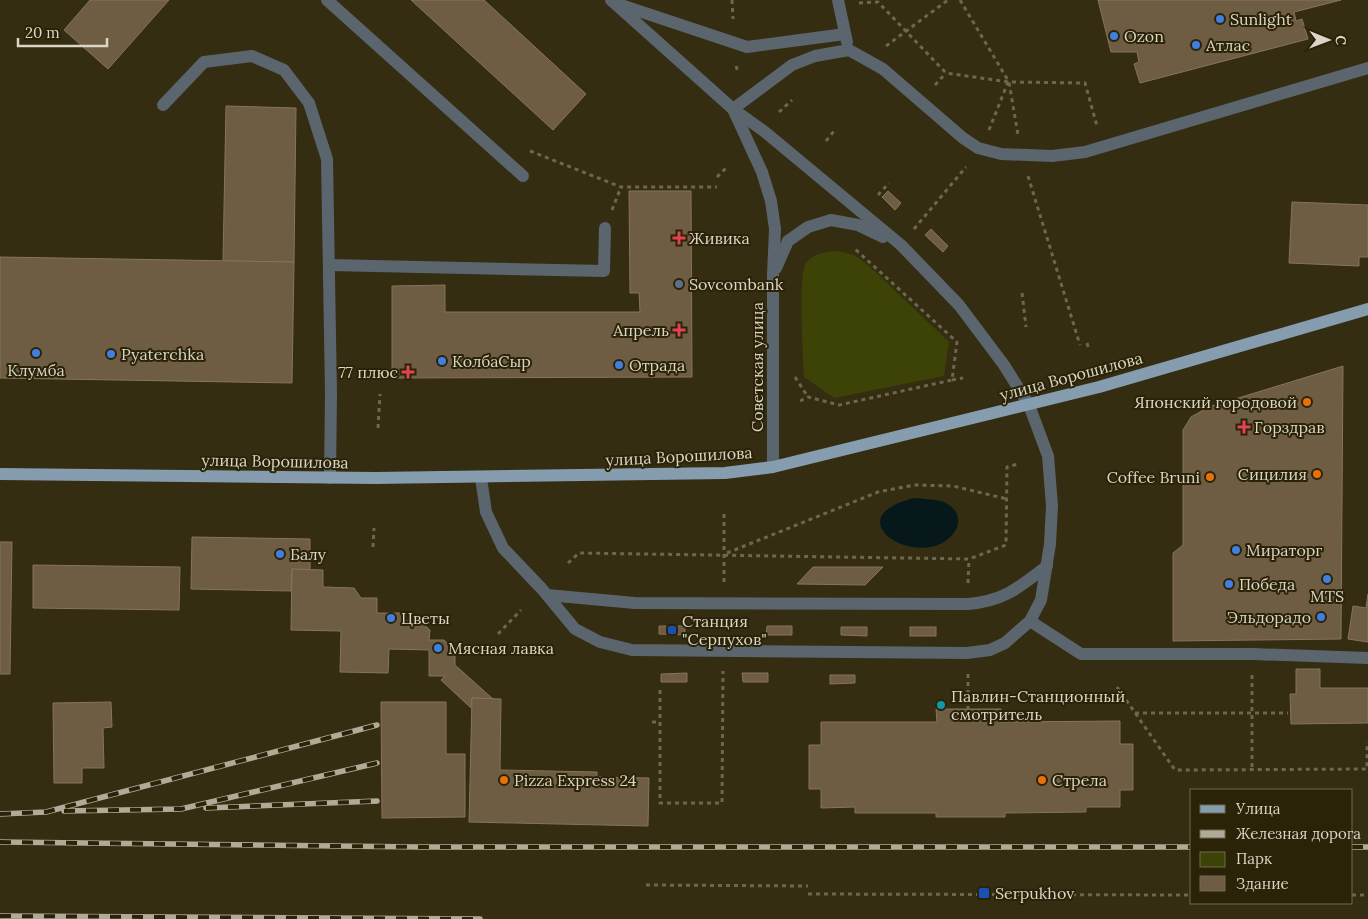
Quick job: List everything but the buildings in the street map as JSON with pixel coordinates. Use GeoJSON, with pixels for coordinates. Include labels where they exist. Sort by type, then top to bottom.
{"type":"FeatureCollection","features":[{"type":"Feature","properties":{"kind":"main road","name":"улица Ворошилова"},"geometry":{"type":"LineString","coordinates":[[0,474],[481,478],[725,473],[773,467],[1029,405],[1099,387],[1368,309]]}},
{"type":"Feature","properties":{"kind":"street"},"geometry":{"type":"LineString","coordinates":[[327,0],[523,176]]}},
{"type":"Feature","properties":{"kind":"street"},"geometry":{"type":"LineString","coordinates":[[838,0],[848,50]]}},
{"type":"Feature","properties":{"kind":"street"},"geometry":{"type":"LineString","coordinates":[[613,2],[747,47],[845,34]]}},
{"type":"Feature","properties":{"kind":"street","name":"Советская улица"},"geometry":{"type":"LineString","coordinates":[[613,2],[733,109],[762,172],[771,201],[776,229],[773,275],[773,467]]}},
{"type":"Feature","properties":{"kind":"street"},"geometry":{"type":"LineString","coordinates":[[481,478],[486,512],[503,548],[547,595],[575,629],[600,642],[632,650],[968,653],[990,650],[1005,643],[1030,621],[1041,600],[1047,566],[1052,528],[1048,456],[1029,405],[1004,365],[959,306],[901,245],[765,132],[733,109],[792,65],[815,56],[848,50],[883,69],[962,138],[978,148],[1001,154],[1052,156],[1085,152],[1103,147],[1368,68]]}},
{"type":"Feature","properties":{"kind":"street"},"geometry":{"type":"LineString","coordinates":[[163,104],[204,62],[252,56],[284,70],[309,103],[327,159],[331,393],[330,478]]}},
{"type":"Feature","properties":{"kind":"street"},"geometry":{"type":"LineString","coordinates":[[773,275],[788,241],[808,227],[831,220],[858,225],[901,245]]}},
{"type":"Feature","properties":{"kind":"street"},"geometry":{"type":"LineString","coordinates":[[329,265],[604,271],[605,228]]}},
{"type":"Feature","properties":{"kind":"street"},"geometry":{"type":"LineString","coordinates":[[547,595],[644,603],[968,604],[985,602],[1012,592],[1047,566]]}},
{"type":"Feature","properties":{"kind":"street"},"geometry":{"type":"LineString","coordinates":[[1030,621],[1080,654],[1252,654],[1368,658]]}},
{"type":"Feature","properties":{"kind":"path"},"geometry":{"type":"LineString","coordinates":[[732,0],[733,22]]}},
{"type":"Feature","properties":{"kind":"path"},"geometry":{"type":"LineString","coordinates":[[885,47],[948,0]]}},
{"type":"Feature","properties":{"kind":"path"},"geometry":{"type":"LineString","coordinates":[[960,0],[1009,82],[1018,135]]}},
{"type":"Feature","properties":{"kind":"path"},"geometry":{"type":"LineString","coordinates":[[854,4],[878,2],[946,73],[1009,82],[1085,83],[1103,147]]}},
{"type":"Feature","properties":{"kind":"path"},"geometry":{"type":"LineString","coordinates":[[988,132],[1009,82]]}},
{"type":"Feature","properties":{"kind":"path"},"geometry":{"type":"LineString","coordinates":[[780,112],[792,100]]}},
{"type":"Feature","properties":{"kind":"path"},"geometry":{"type":"LineString","coordinates":[[826,141],[834,131]]}},
{"type":"Feature","properties":{"kind":"path"},"geometry":{"type":"LineString","coordinates":[[528,150],[621,187],[717,187]]}},
{"type":"Feature","properties":{"kind":"path"},"geometry":{"type":"LineString","coordinates":[[914,229],[968,164]]}},
{"type":"Feature","properties":{"kind":"path"},"geometry":{"type":"LineString","coordinates":[[717,177],[728,166]]}},
{"type":"Feature","properties":{"kind":"path"},"geometry":{"type":"LineString","coordinates":[[1028,176],[1080,345]]}},
{"type":"Feature","properties":{"kind":"path"},"geometry":{"type":"LineString","coordinates":[[878,195],[889,183]]}},
{"type":"Feature","properties":{"kind":"path"},"geometry":{"type":"LineString","coordinates":[[854,248],[957,342],[952,380]]}},
{"type":"Feature","properties":{"kind":"path"},"geometry":{"type":"LineString","coordinates":[[1022,293],[1026,327]]}},
{"type":"Feature","properties":{"kind":"path"},"geometry":{"type":"LineString","coordinates":[[1088,343],[1089,350]]}},
{"type":"Feature","properties":{"kind":"path"},"geometry":{"type":"LineString","coordinates":[[795,368],[795,377],[808,397]]}},
{"type":"Feature","properties":{"kind":"path"},"geometry":{"type":"LineString","coordinates":[[800,401],[808,397],[839,405],[963,378]]}},
{"type":"Feature","properties":{"kind":"path"},"geometry":{"type":"LineString","coordinates":[[378,428],[380,394]]}},
{"type":"Feature","properties":{"kind":"path"},"geometry":{"type":"LineString","coordinates":[[568,563],[579,553],[969,559],[1006,545],[1007,467],[1018,464]]}},
{"type":"Feature","properties":{"kind":"path"},"geometry":{"type":"LineString","coordinates":[[724,554],[878,492],[915,485],[952,486],[1007,499]]}},
{"type":"Feature","properties":{"kind":"path"},"geometry":{"type":"LineString","coordinates":[[724,514],[724,583]]}},
{"type":"Feature","properties":{"kind":"path"},"geometry":{"type":"LineString","coordinates":[[373,548],[374,528]]}},
{"type":"Feature","properties":{"kind":"path"},"geometry":{"type":"LineString","coordinates":[[968,586],[969,559]]}},
{"type":"Feature","properties":{"kind":"path"},"geometry":{"type":"LineString","coordinates":[[498,634],[521,610]]}},
{"type":"Feature","properties":{"kind":"path"},"geometry":{"type":"LineString","coordinates":[[1252,654],[1252,769]]}},
{"type":"Feature","properties":{"kind":"path"},"geometry":{"type":"LineString","coordinates":[[660,690],[660,803],[722,803],[723,666]]}},
{"type":"Feature","properties":{"kind":"path"},"geometry":{"type":"LineString","coordinates":[[968,669],[968,709]]}},
{"type":"Feature","properties":{"kind":"path"},"geometry":{"type":"LineString","coordinates":[[1117,687],[1175,770],[1367,769],[1367,742]]}},
{"type":"Feature","properties":{"kind":"path"},"geometry":{"type":"LineString","coordinates":[[1135,713],[1288,713]]}},
{"type":"Feature","properties":{"kind":"path"},"geometry":{"type":"LineString","coordinates":[[652,722],[660,722]]}},
{"type":"Feature","properties":{"kind":"path"},"geometry":{"type":"LineString","coordinates":[[646,885],[808,886]]}},
{"type":"Feature","properties":{"kind":"path"},"geometry":{"type":"LineString","coordinates":[[808,894],[1190,895]]}},
{"type":"Feature","properties":{"kind":"path"},"geometry":{"type":"LineString","coordinates":[[1353,895],[1368,895]]}},
{"type":"Feature","properties":{"kind":"green space"},"geometry":{"type":"Polygon","coordinates":[[[838,251],[854,255],[867,264],[949,342],[944,376],[834,398],[804,377],[802,283],[806,263],[816,255],[838,251]]]}},
{"type":"Feature","properties":{"kind":"shaded area"},"geometry":{"type":"Polygon","coordinates":[[[914,498],[941,501],[953,508],[958,518],[958,523],[953,534],[948,539],[934,546],[917,548],[901,544],[889,537],[881,527],[881,517],[891,507],[914,498]]]}},
{"type":"Feature","properties":{"kind":"railway"},"geometry":{"type":"LineString","coordinates":[[0,814],[46,812],[377,725]]}},
{"type":"Feature","properties":{"kind":"railway"},"geometry":{"type":"LineString","coordinates":[[64,811],[181,809],[377,763]]}},
{"type":"Feature","properties":{"kind":"railway"},"geometry":{"type":"LineString","coordinates":[[206,808],[377,801]]}},
{"type":"Feature","properties":{"kind":"railway"},"geometry":{"type":"LineString","coordinates":[[0,842],[419,847],[1190,847]]}},
{"type":"Feature","properties":{"kind":"railway"},"geometry":{"type":"LineString","coordinates":[[1353,847],[1368,847]]}},
{"type":"Feature","properties":{"kind":"railway"},"geometry":{"type":"LineString","coordinates":[[0,916],[480,919]]}},
{"type":"Feature","properties":{"kind":"place","name":"Sunlight"},"geometry":{"type":"Point","coordinates":[1220,19]}},
{"type":"Feature","properties":{"kind":"place","name":"Ozon"},"geometry":{"type":"Point","coordinates":[1114,36]}},
{"type":"Feature","properties":{"kind":"place","name":"Атлас"},"geometry":{"type":"Point","coordinates":[1196,45]}},
{"type":"Feature","properties":{"kind":"place","name":"Живика"},"geometry":{"type":"Point","coordinates":[679,238]}},
{"type":"Feature","properties":{"kind":"place","name":"Sovcombank"},"geometry":{"type":"Point","coordinates":[679,284]}},
{"type":"Feature","properties":{"kind":"place","name":"Апрель"},"geometry":{"type":"Point","coordinates":[679,330]}},
{"type":"Feature","properties":{"kind":"place","name":"Клумба"},"geometry":{"type":"Point","coordinates":[36,353]}},
{"type":"Feature","properties":{"kind":"place","name":"Pyaterchka"},"geometry":{"type":"Point","coordinates":[111,354]}},
{"type":"Feature","properties":{"kind":"place","name":"КолбаСыр"},"geometry":{"type":"Point","coordinates":[442,361]}},
{"type":"Feature","properties":{"kind":"place","name":"Отрада"},"geometry":{"type":"Point","coordinates":[619,365]}},
{"type":"Feature","properties":{"kind":"place","name":"77 плюс"},"geometry":{"type":"Point","coordinates":[408,372]}},
{"type":"Feature","properties":{"kind":"place","name":"Японский городовой"},"geometry":{"type":"Point","coordinates":[1307,402]}},
{"type":"Feature","properties":{"kind":"place","name":"Горздрав"},"geometry":{"type":"Point","coordinates":[1244,427]}},
{"type":"Feature","properties":{"kind":"place","name":"Сицилия"},"geometry":{"type":"Point","coordinates":[1317,474]}},
{"type":"Feature","properties":{"kind":"place","name":"Coffee Bruni"},"geometry":{"type":"Point","coordinates":[1210,477]}},
{"type":"Feature","properties":{"kind":"place","name":"Мираторг"},"geometry":{"type":"Point","coordinates":[1236,550]}},
{"type":"Feature","properties":{"kind":"place","name":"Балу"},"geometry":{"type":"Point","coordinates":[280,554]}},
{"type":"Feature","properties":{"kind":"place","name":"MTS"},"geometry":{"type":"Point","coordinates":[1327,579]}},
{"type":"Feature","properties":{"kind":"place","name":"Победа"},"geometry":{"type":"Point","coordinates":[1229,584]}},
{"type":"Feature","properties":{"kind":"place","name":"Эльдорадо"},"geometry":{"type":"Point","coordinates":[1321,617]}},
{"type":"Feature","properties":{"kind":"place","name":"Цветы"},"geometry":{"type":"Point","coordinates":[391,618]}},
{"type":"Feature","properties":{"kind":"place","name":"Станция \"Серпухов\""},"geometry":{"type":"Point","coordinates":[672,630]}},
{"type":"Feature","properties":{"kind":"place","name":"Мясная лавка"},"geometry":{"type":"Point","coordinates":[438,648]}},
{"type":"Feature","properties":{"kind":"place","name":"Павлин-Станционный смотритель"},"geometry":{"type":"Point","coordinates":[941,705]}},
{"type":"Feature","properties":{"kind":"place","name":"Pizza Express 24"},"geometry":{"type":"Point","coordinates":[504,780]}},
{"type":"Feature","properties":{"kind":"place","name":"Стрела"},"geometry":{"type":"Point","coordinates":[1042,780]}},
{"type":"Feature","properties":{"kind":"place","name":"Serpukhov"},"geometry":{"type":"Point","coordinates":[984,893]}}]}
